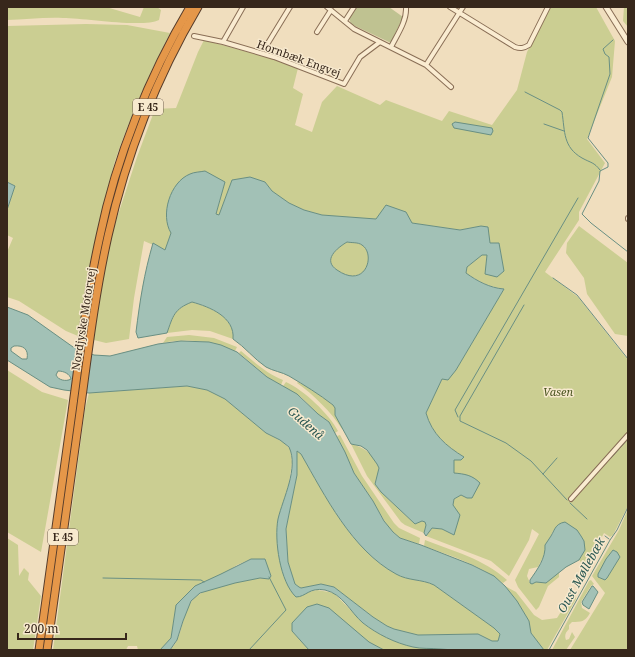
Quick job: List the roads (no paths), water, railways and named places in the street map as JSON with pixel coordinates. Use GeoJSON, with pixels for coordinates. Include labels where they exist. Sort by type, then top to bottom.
{"type":"FeatureCollection","features":[{"type":"Feature","properties":{"kind":"highway","name":"Nordjyske Motorvej"},"geometry":{"type":"LineString","coordinates":[[47,650],[113,185],[137,115],[158,67],[190,7]]}},
{"type":"Feature","properties":{"kind":"highway","name":"Nordjyske Motorvej"},"geometry":{"type":"LineString","coordinates":[[37,650],[91,279],[110,212],[146,113],[164,69],[198,7]]}},
{"type":"Feature","properties":{"kind":"street"},"geometry":{"type":"LineString","coordinates":[[223,42],[243,7]]}},
{"type":"Feature","properties":{"kind":"street"},"geometry":{"type":"LineString","coordinates":[[268,43],[290,7]]}},
{"type":"Feature","properties":{"kind":"street"},"geometry":{"type":"LineString","coordinates":[[345,21],[354,7]]}},
{"type":"Feature","properties":{"kind":"street"},"geometry":{"type":"LineString","coordinates":[[391,47],[403,23],[406,7]]}},
{"type":"Feature","properties":{"kind":"street"},"geometry":{"type":"LineString","coordinates":[[450,7],[516,48],[524,48],[529,45],[548,7]]}},
{"type":"Feature","properties":{"kind":"street"},"geometry":{"type":"LineString","coordinates":[[426,65],[463,7]]}},
{"type":"Feature","properties":{"kind":"street"},"geometry":{"type":"LineString","coordinates":[[606,7],[628,42]]}},
{"type":"Feature","properties":{"kind":"street"},"geometry":{"type":"LineString","coordinates":[[317,32],[329,8],[354,29],[426,65],[451,87]]}},
{"type":"Feature","properties":{"kind":"street","name":"Hornbæk Engvej"},"geometry":{"type":"LineString","coordinates":[[194,36],[223,42],[274,57],[344,84],[360,57],[380,42]]}},
{"type":"Feature","properties":{"kind":"street"},"geometry":{"type":"LineString","coordinates":[[571,499],[628,435]]}},
{"type":"Feature","properties":{"kind":"water"},"geometry":{"type":"Polygon","coordinates":[[[455,122],[492,128],[493,131],[491,135],[454,128],[452,124],[455,122]]]}},
{"type":"Feature","properties":{"kind":"water"},"geometry":{"type":"Polygon","coordinates":[[[205,171],[225,182],[216,214],[219,215],[232,180],[250,177],[265,182],[272,191],[289,203],[304,210],[322,215],[376,219],[386,205],[406,212],[412,223],[460,230],[481,226],[488,227],[490,243],[499,243],[504,271],[497,277],[485,274],[487,255],[482,255],[467,267],[466,273],[484,284],[504,289],[456,370],[448,380],[442,379],[426,413],[432,427],[440,439],[464,457],[461,460],[454,460],[454,473],[468,475],[480,483],[472,498],[467,498],[461,495],[454,499],[453,505],[460,515],[454,535],[442,529],[432,528],[426,536],[424,533],[426,525],[425,522],[422,521],[415,524],[381,492],[375,484],[379,468],[377,464],[367,450],[361,446],[351,444],[335,415],[335,408],[333,405],[317,393],[289,376],[262,364],[233,339],[233,331],[230,325],[220,314],[192,302],[178,310],[167,333],[138,338],[136,332],[141,298],[153,243],[165,250],[171,233],[168,226],[167,209],[172,191],[183,178],[192,173],[205,171]],[[347,242],[335,251],[331,258],[331,262],[337,270],[347,275],[355,276],[366,268],[368,256],[366,249],[362,245],[347,242]]]}},
{"type":"Feature","properties":{"kind":"water"},"geometry":{"type":"Polygon","coordinates":[[[7,182],[15,186],[7,210],[7,182]]]}},
{"type":"Feature","properties":{"kind":"water","name":"Gudenå"},"geometry":{"type":"Polygon","coordinates":[[[7,307],[28,315],[73,347],[94,355],[110,356],[158,344],[181,341],[209,342],[221,345],[237,352],[267,377],[297,394],[318,414],[329,422],[354,473],[373,501],[384,521],[393,532],[400,538],[472,565],[494,576],[505,586],[517,601],[529,621],[531,633],[544,650],[492,651],[413,647],[393,641],[368,627],[358,619],[342,599],[331,592],[320,589],[296,597],[290,590],[282,571],[277,538],[278,519],[291,473],[292,455],[289,447],[280,440],[266,433],[225,399],[207,390],[187,386],[89,393],[64,390],[50,387],[7,360],[7,307]],[[14,346],[11,348],[11,351],[22,359],[27,359],[25,348],[14,346]],[[58,371],[56,375],[62,380],[71,379],[66,373],[58,371]],[[297,451],[297,475],[286,529],[288,562],[295,584],[301,588],[321,584],[334,587],[373,617],[394,629],[418,635],[478,634],[492,641],[498,641],[500,634],[494,628],[434,585],[405,578],[396,574],[380,564],[366,551],[341,521],[301,454],[297,451]]]}},
{"type":"Feature","properties":{"kind":"water"},"geometry":{"type":"Polygon","coordinates":[[[565,522],[577,530],[584,541],[585,550],[579,560],[566,567],[546,583],[530,583],[530,580],[543,559],[545,544],[557,526],[565,522]]]}},
{"type":"Feature","properties":{"kind":"water"},"geometry":{"type":"Polygon","coordinates":[[[613,550],[617,552],[620,557],[605,580],[598,577],[598,574],[613,550]]]}},
{"type":"Feature","properties":{"kind":"water"},"geometry":{"type":"Polygon","coordinates":[[[251,559],[265,559],[271,576],[269,579],[260,578],[235,583],[200,593],[191,601],[177,640],[170,650],[160,650],[171,638],[176,605],[195,586],[251,559]]]}},
{"type":"Feature","properties":{"kind":"water"},"geometry":{"type":"Polygon","coordinates":[[[592,586],[598,592],[589,609],[583,605],[582,602],[592,586]]]}},
{"type":"Feature","properties":{"kind":"water"},"geometry":{"type":"Polygon","coordinates":[[[317,604],[329,608],[369,642],[384,650],[309,650],[292,631],[292,623],[307,607],[317,604]]]}},
{"type":"Feature","properties":{"kind":"waterway","name":"Oust Møllebæk"},"geometry":{"type":"LineString","coordinates":[[613,40],[603,49],[605,54],[609,57],[610,74],[588,138],[608,163],[608,167],[600,171],[599,181],[582,214],[591,223],[628,252]]}},
{"type":"Feature","properties":{"kind":"waterway"},"geometry":{"type":"LineString","coordinates":[[525,92],[562,112],[566,138],[571,149],[582,158],[594,164],[600,170]]}},
{"type":"Feature","properties":{"kind":"waterway"},"geometry":{"type":"LineString","coordinates":[[544,124],[564,131]]}},
{"type":"Feature","properties":{"kind":"waterway"},"geometry":{"type":"LineString","coordinates":[[458,417],[455,410],[578,198]]}},
{"type":"Feature","properties":{"kind":"waterway"},"geometry":{"type":"LineString","coordinates":[[553,278],[577,295],[628,359]]}},
{"type":"Feature","properties":{"kind":"waterway"},"geometry":{"type":"LineString","coordinates":[[524,305],[460,416],[460,421],[506,443],[531,461],[567,500]]}},
{"type":"Feature","properties":{"kind":"waterway"},"geometry":{"type":"LineString","coordinates":[[582,483],[628,432]]}},
{"type":"Feature","properties":{"kind":"waterway"},"geometry":{"type":"LineString","coordinates":[[611,458],[628,439]]}},
{"type":"Feature","properties":{"kind":"waterway"},"geometry":{"type":"LineString","coordinates":[[543,474],[557,458]]}},
{"type":"Feature","properties":{"kind":"waterway"},"geometry":{"type":"LineString","coordinates":[[588,483],[607,462]]}},
{"type":"Feature","properties":{"kind":"waterway"},"geometry":{"type":"LineString","coordinates":[[570,503],[587,519]]}},
{"type":"Feature","properties":{"kind":"waterway","name":"Oust Møllebæk"},"geometry":{"type":"LineString","coordinates":[[549,650],[617,530],[628,507]]}},
{"type":"Feature","properties":{"kind":"waterway","name":"Oust Møllebæk"},"geometry":{"type":"LineString","coordinates":[[605,536],[609,539]]}},
{"type":"Feature","properties":{"kind":"waterway"},"geometry":{"type":"LineString","coordinates":[[249,650],[286,610],[269,577]]}},
{"type":"Feature","properties":{"kind":"waterway"},"geometry":{"type":"LineString","coordinates":[[103,578],[201,580],[204,582]]}},
{"type":"Feature","properties":{"kind":"park label","name":"Vasen"},"geometry":{"type":"Point","coordinates":[558,391]}}]}
